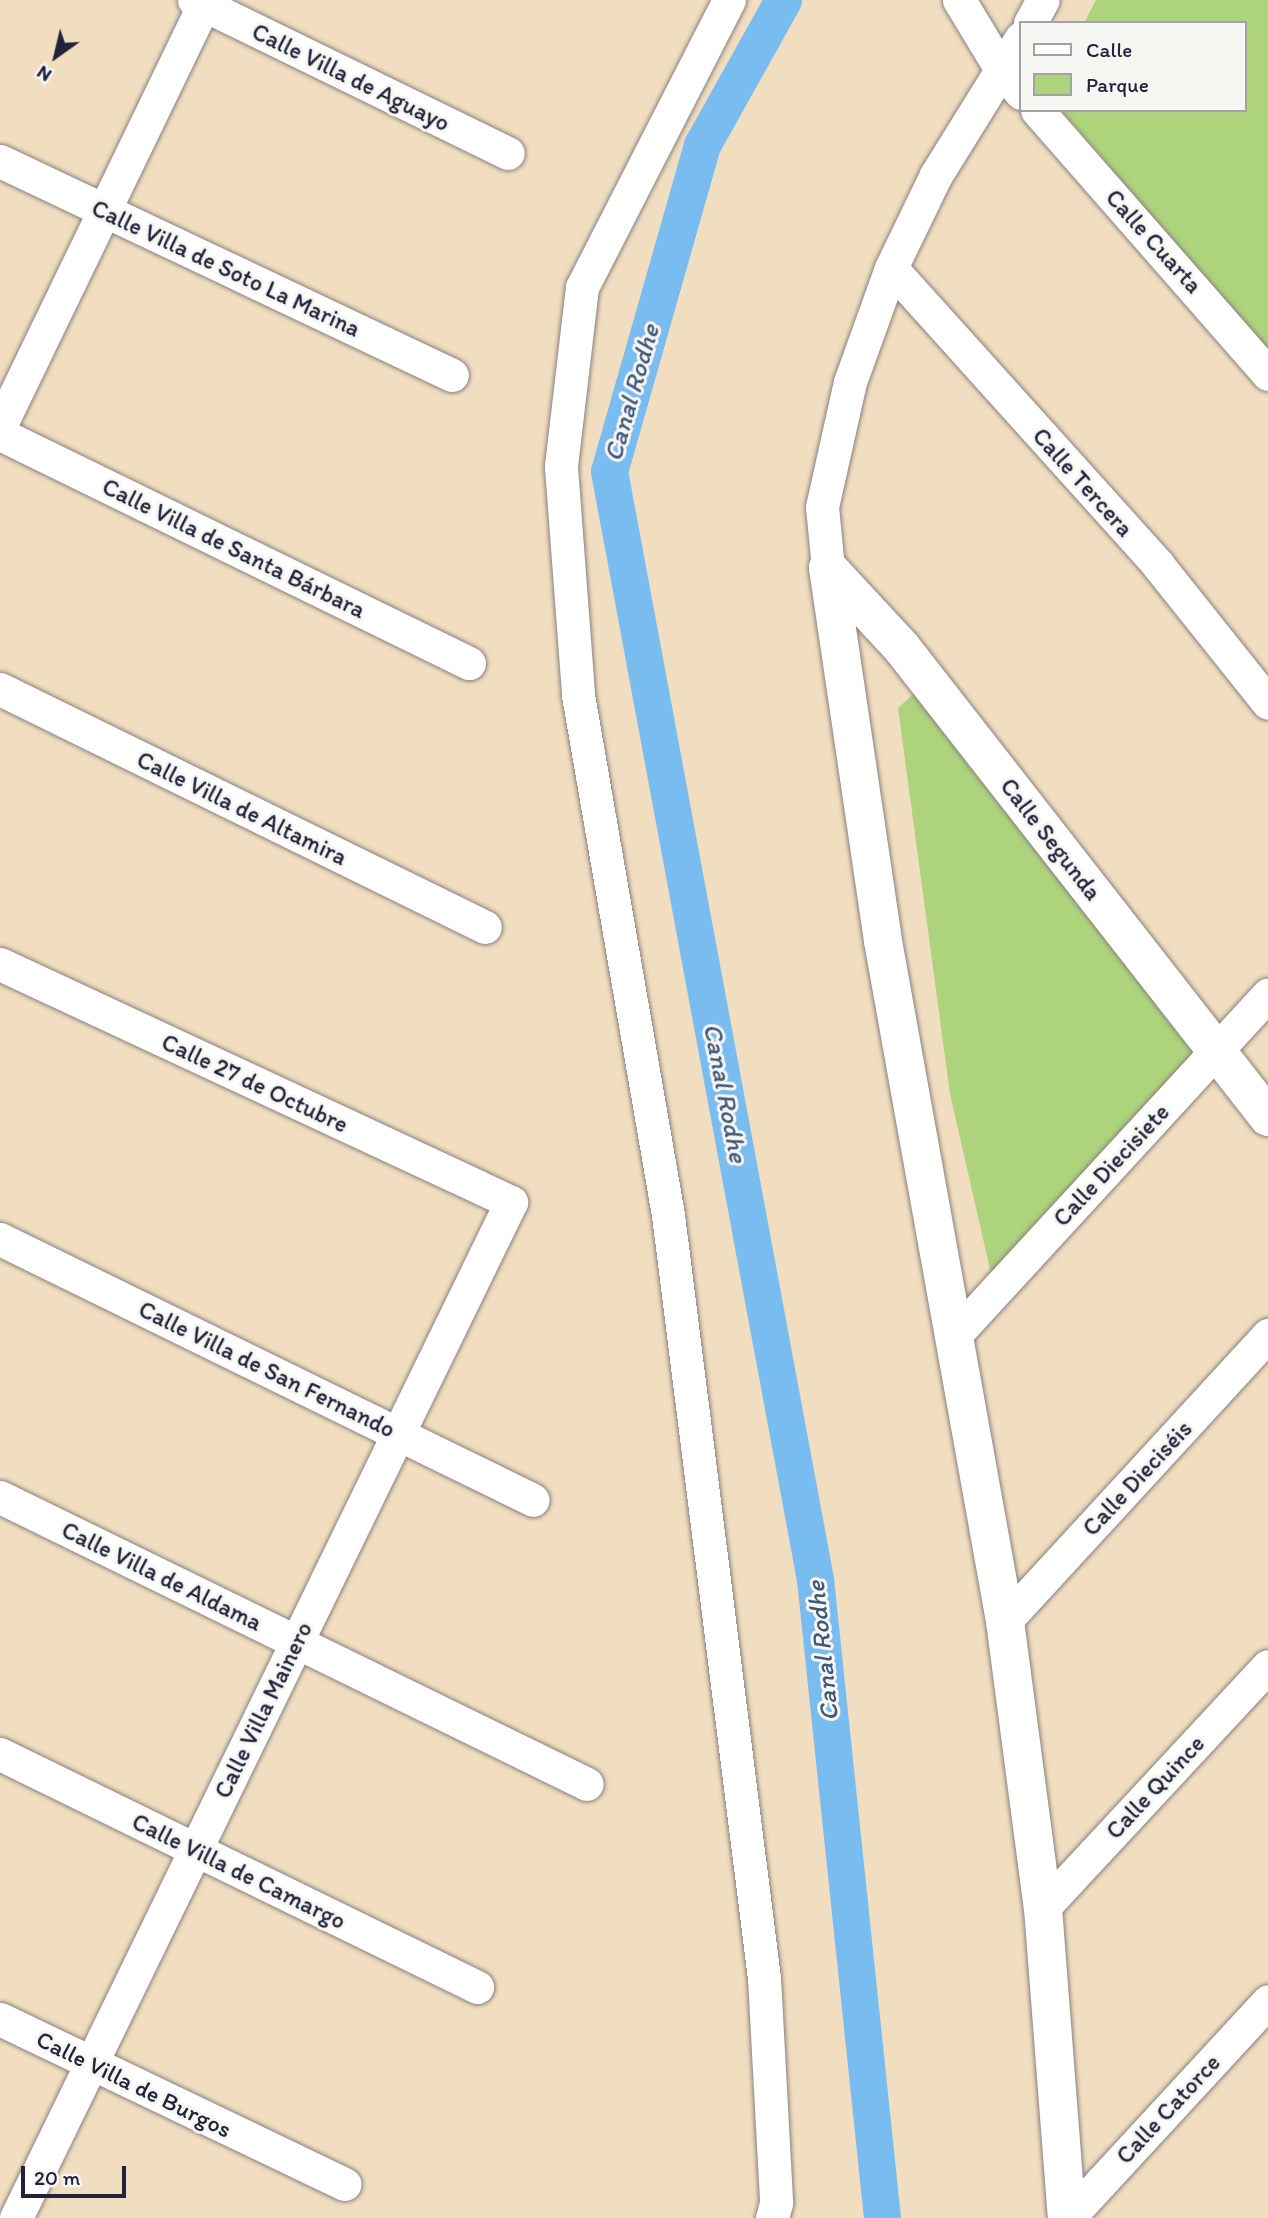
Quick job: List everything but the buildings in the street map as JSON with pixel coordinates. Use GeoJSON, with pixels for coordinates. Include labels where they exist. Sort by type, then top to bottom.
{"type":"FeatureCollection","features":[{"type":"Feature","properties":{"kind":"street"},"geometry":{"type":"LineString","coordinates":[[729,0],[582,287],[561,467],[578,695],[668,1215],[764,1978],[776,2203],[772,2218]]}},
{"type":"Feature","properties":{"kind":"street"},"geometry":{"type":"LineString","coordinates":[[959,0],[1012,82]]}},
{"type":"Feature","properties":{"kind":"street"},"geometry":{"type":"LineString","coordinates":[[1031,21],[1043,0]]}},
{"type":"Feature","properties":{"kind":"street"},"geometry":{"type":"LineString","coordinates":[[0,426],[202,2]]}},
{"type":"Feature","properties":{"kind":"street","name":"Calle Villa de Aguayo"},"geometry":{"type":"LineString","coordinates":[[202,2],[508,153]]}},
{"type":"Feature","properties":{"kind":"street"},"geometry":{"type":"LineString","coordinates":[[1020,43],[1012,82],[936,175],[891,268],[850,382],[822,507],[828,568],[883,941],[1005,1621],[1043,1908],[1067,2218]]}},
{"type":"Feature","properties":{"kind":"street","name":"Calle Cuarta"},"geometry":{"type":"LineString","coordinates":[[1039,112],[1268,374]]}},
{"type":"Feature","properties":{"kind":"street","name":"Calle Villa de Soto La Marina"},"geometry":{"type":"LineString","coordinates":[[0,161],[452,375]]}},
{"type":"Feature","properties":{"kind":"street","name":"Calle Tercera"},"geometry":{"type":"LineString","coordinates":[[891,268],[1158,565],[1268,703]]}},
{"type":"Feature","properties":{"kind":"street","name":"Calle Villa de Santa Bárbara"},"geometry":{"type":"LineString","coordinates":[[0,434],[469,663]]}},
{"type":"Feature","properties":{"kind":"street","name":"Calle Segunda"},"geometry":{"type":"LineString","coordinates":[[828,568],[902,648],[1268,1117]]}},
{"type":"Feature","properties":{"kind":"street","name":"Calle Villa de Altamira"},"geometry":{"type":"LineString","coordinates":[[0,689],[485,927]]}},
{"type":"Feature","properties":{"kind":"street","name":"Calle 27 de Octubre"},"geometry":{"type":"LineString","coordinates":[[0,964],[511,1202]]}},
{"type":"Feature","properties":{"kind":"street","name":"Calle Diecisiete"},"geometry":{"type":"LineString","coordinates":[[954,1336],[1268,995]]}},
{"type":"Feature","properties":{"kind":"street","name":"Calle Villa Mainero"},"geometry":{"type":"LineString","coordinates":[[16,2218],[511,1202]]}},
{"type":"Feature","properties":{"kind":"street","name":"Calle Villa de San Fernando"},"geometry":{"type":"LineString","coordinates":[[0,1239],[533,1500]]}},
{"type":"Feature","properties":{"kind":"street","name":"Calle Dieciséis"},"geometry":{"type":"LineString","coordinates":[[1005,1621],[1268,1335]]}},
{"type":"Feature","properties":{"kind":"street","name":"Calle Villa de Aldama"},"geometry":{"type":"LineString","coordinates":[[0,1497],[587,1784]]}},
{"type":"Feature","properties":{"kind":"street","name":"Calle Quince"},"geometry":{"type":"LineString","coordinates":[[1043,1908],[1268,1666]]}},
{"type":"Feature","properties":{"kind":"street","name":"Calle Villa de Camargo"},"geometry":{"type":"LineString","coordinates":[[0,1754],[477,1987]]}},
{"type":"Feature","properties":{"kind":"street","name":"Calle Catorce"},"geometry":{"type":"LineString","coordinates":[[1067,2218],[1268,2001]]}},
{"type":"Feature","properties":{"kind":"street","name":"Calle Villa de Burgos"},"geometry":{"type":"LineString","coordinates":[[0,2019],[345,2184]]}},
{"type":"Feature","properties":{"kind":"green space"},"geometry":{"type":"Polygon","coordinates":[[[1096,0],[1268,0],[1268,353],[1063,112],[1247,112],[1247,21],[1085,21],[1096,0]]]}},
{"type":"Feature","properties":{"kind":"green space"},"geometry":{"type":"Polygon","coordinates":[[[918,690],[1218,1069],[997,1300],[950,1094],[898,708],[918,690]]]}},
{"type":"Feature","properties":{"kind":"waterway","name":"Canal Rodhe"},"geometry":{"type":"LineString","coordinates":[[783,0],[702,145],[609,471],[815,1579],[882,2218]]}}]}
